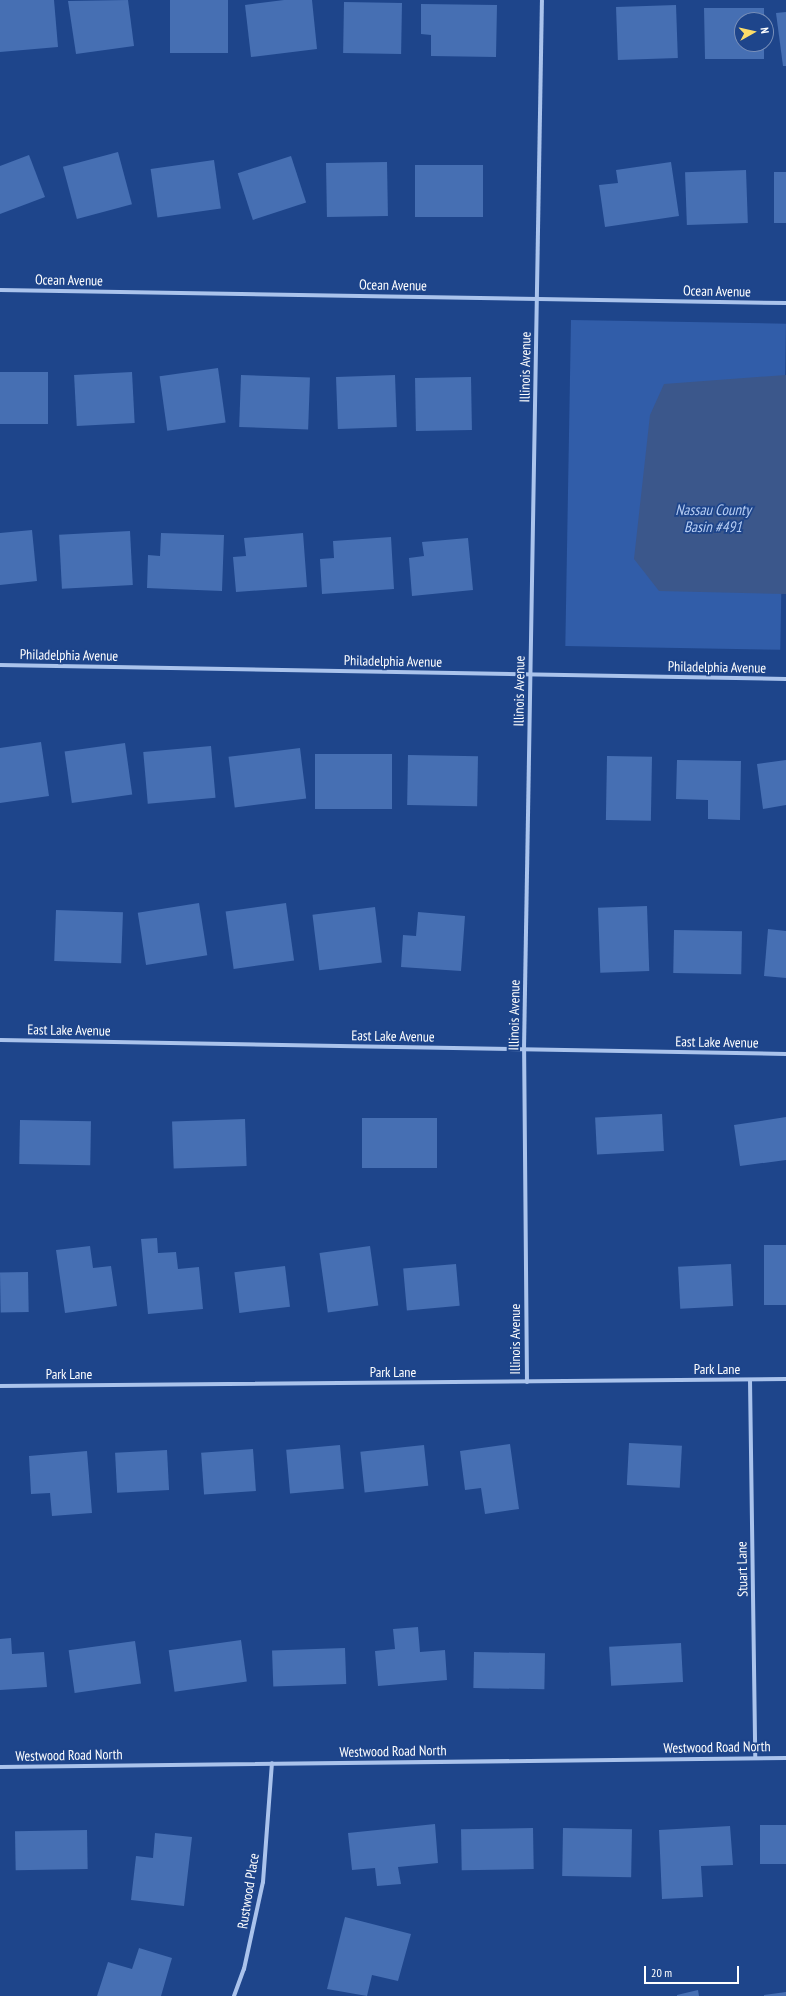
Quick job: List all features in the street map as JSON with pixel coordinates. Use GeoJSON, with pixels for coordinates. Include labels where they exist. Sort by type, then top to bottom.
{"type":"FeatureCollection","features":[{"type":"Feature","properties":{"kind":"street","name":"Illinois Avenue"},"geometry":{"type":"LineString","coordinates":[[526,1382],[524,1049],[542,0]]}},
{"type":"Feature","properties":{"kind":"street","name":"Ocean Avenue"},"geometry":{"type":"LineString","coordinates":[[0,290],[786,303]]}},
{"type":"Feature","properties":{"kind":"street","name":"Philadelphia Avenue"},"geometry":{"type":"LineString","coordinates":[[0,665],[786,679]]}},
{"type":"Feature","properties":{"kind":"street","name":"East Lake Avenue"},"geometry":{"type":"LineString","coordinates":[[0,1040],[786,1054]]}},
{"type":"Feature","properties":{"kind":"street","name":"Park Lane"},"geometry":{"type":"LineString","coordinates":[[0,1386],[786,1379]]}},
{"type":"Feature","properties":{"kind":"street","name":"Stuart Lane"},"geometry":{"type":"LineString","coordinates":[[750,1380],[755,1758]]}},
{"type":"Feature","properties":{"kind":"street","name":"Westwood Road North"},"geometry":{"type":"LineString","coordinates":[[0,1767],[786,1758]]}},
{"type":"Feature","properties":{"kind":"street","name":"Rustwood Place"},"geometry":{"type":"LineString","coordinates":[[234,1996],[244,1970],[263,1882],[272,1763]]}},
{"type":"Feature","properties":{"kind":"shaded area"},"geometry":{"type":"Polygon","coordinates":[[[571,320],[786,324],[780,650],[565,646],[571,320]]]}},
{"type":"Feature","properties":{"kind":"water","name":"Nassau County Basin #491"},"geometry":{"type":"Polygon","coordinates":[[[786,375],[786,594],[659,591],[634,559],[650,415],[664,384],[786,375]]]}},
{"type":"Feature","properties":{"kind":"building"},"geometry":{"type":"Polygon","coordinates":[[[0,0],[54,0],[58,47],[0,52],[0,0]]]}},
{"type":"Feature","properties":{"kind":"building"},"geometry":{"type":"Polygon","coordinates":[[[128,0],[134,46],[76,54],[68,1],[128,0]]]}},
{"type":"Feature","properties":{"kind":"building"},"geometry":{"type":"Polygon","coordinates":[[[170,0],[228,0],[228,53],[170,53],[170,0]]]}},
{"type":"Feature","properties":{"kind":"building"},"geometry":{"type":"Polygon","coordinates":[[[284,0],[312,0],[317,49],[251,57],[245,5],[284,0]]]}},
{"type":"Feature","properties":{"kind":"building"},"geometry":{"type":"Polygon","coordinates":[[[344,2],[402,3],[401,54],[343,53],[344,2]]]}},
{"type":"Feature","properties":{"kind":"building"},"geometry":{"type":"Polygon","coordinates":[[[421,4],[497,5],[496,57],[431,56],[431,35],[421,34],[421,4]]]}},
{"type":"Feature","properties":{"kind":"building"},"geometry":{"type":"Polygon","coordinates":[[[676,5],[678,58],[618,60],[616,7],[676,5]]]}},
{"type":"Feature","properties":{"kind":"building"},"geometry":{"type":"Polygon","coordinates":[[[704,8],[764,8],[764,12],[734,12],[734,52],[764,52],[764,59],[705,59],[704,8]]]}},
{"type":"Feature","properties":{"kind":"building"},"geometry":{"type":"Polygon","coordinates":[[[786,12],[786,66],[783,66],[776,13],[786,12]]]}},
{"type":"Feature","properties":{"kind":"building"},"geometry":{"type":"Polygon","coordinates":[[[118,152],[132,204],[77,219],[63,167],[118,152]]]}},
{"type":"Feature","properties":{"kind":"building"},"geometry":{"type":"Polygon","coordinates":[[[29,155],[45,197],[0,214],[0,166],[29,155]]]}},
{"type":"Feature","properties":{"kind":"building"},"geometry":{"type":"Polygon","coordinates":[[[291,156],[306,203],[253,220],[238,173],[291,156]]]}},
{"type":"Feature","properties":{"kind":"building"},"geometry":{"type":"Polygon","coordinates":[[[214,160],[221,209],[157,217],[151,169],[214,160]]]}},
{"type":"Feature","properties":{"kind":"building"},"geometry":{"type":"Polygon","coordinates":[[[387,162],[388,216],[327,217],[326,163],[387,162]]]}},
{"type":"Feature","properties":{"kind":"building"},"geometry":{"type":"Polygon","coordinates":[[[671,162],[679,216],[605,227],[599,185],[618,183],[616,170],[671,162]]]}},
{"type":"Feature","properties":{"kind":"building"},"geometry":{"type":"Polygon","coordinates":[[[415,165],[483,165],[483,217],[415,217],[415,165]]]}},
{"type":"Feature","properties":{"kind":"building"},"geometry":{"type":"Polygon","coordinates":[[[746,170],[748,223],[687,225],[685,172],[746,170]]]}},
{"type":"Feature","properties":{"kind":"building"},"geometry":{"type":"Polygon","coordinates":[[[774,172],[786,172],[786,223],[774,223],[774,172]]]}},
{"type":"Feature","properties":{"kind":"building"},"geometry":{"type":"Polygon","coordinates":[[[218,368],[226,422],[167,431],[160,376],[218,368]]]}},
{"type":"Feature","properties":{"kind":"building"},"geometry":{"type":"Polygon","coordinates":[[[0,372],[48,372],[48,424],[0,424],[0,372]]]}},
{"type":"Feature","properties":{"kind":"building"},"geometry":{"type":"Polygon","coordinates":[[[132,372],[135,423],[77,426],[74,375],[132,372]]]}},
{"type":"Feature","properties":{"kind":"building"},"geometry":{"type":"Polygon","coordinates":[[[241,375],[310,377],[308,429],[239,427],[241,375]]]}},
{"type":"Feature","properties":{"kind":"building"},"geometry":{"type":"Polygon","coordinates":[[[395,375],[397,427],[338,429],[336,377],[395,375]]]}},
{"type":"Feature","properties":{"kind":"building"},"geometry":{"type":"Polygon","coordinates":[[[471,377],[472,430],[416,431],[415,378],[471,377]]]}},
{"type":"Feature","properties":{"kind":"building"},"geometry":{"type":"Polygon","coordinates":[[[32,530],[37,581],[0,585],[0,533],[32,530]]]}},
{"type":"Feature","properties":{"kind":"building"},"geometry":{"type":"Polygon","coordinates":[[[130,531],[133,585],[62,589],[59,535],[130,531]]]}},
{"type":"Feature","properties":{"kind":"building"},"geometry":{"type":"Polygon","coordinates":[[[161,533],[224,535],[222,591],[147,588],[148,555],[160,556],[161,533]]]}},
{"type":"Feature","properties":{"kind":"building"},"geometry":{"type":"Polygon","coordinates":[[[303,533],[307,587],[236,592],[233,557],[246,556],[244,538],[303,533]]]}},
{"type":"Feature","properties":{"kind":"building"},"geometry":{"type":"Polygon","coordinates":[[[391,537],[394,589],[322,594],[320,559],[334,558],[333,541],[391,537]]]}},
{"type":"Feature","properties":{"kind":"building"},"geometry":{"type":"Polygon","coordinates":[[[468,538],[473,590],[412,596],[409,558],[424,556],[422,542],[468,538]]]}},
{"type":"Feature","properties":{"kind":"building"},"geometry":{"type":"Polygon","coordinates":[[[41,742],[49,796],[0,803],[0,748],[41,742]]]}},
{"type":"Feature","properties":{"kind":"building"},"geometry":{"type":"Polygon","coordinates":[[[125,743],[132,794],[72,803],[65,751],[125,743]]]}},
{"type":"Feature","properties":{"kind":"building"},"geometry":{"type":"Polygon","coordinates":[[[211,746],[216,798],[148,804],[143,752],[211,746]]]}},
{"type":"Feature","properties":{"kind":"building"},"geometry":{"type":"Polygon","coordinates":[[[300,748],[306,799],[235,807],[229,757],[300,748]]]}},
{"type":"Feature","properties":{"kind":"building"},"geometry":{"type":"Polygon","coordinates":[[[315,754],[392,754],[392,809],[315,809],[315,754]]]}},
{"type":"Feature","properties":{"kind":"building"},"geometry":{"type":"Polygon","coordinates":[[[408,755],[478,756],[477,806],[407,805],[408,755]]]}},
{"type":"Feature","properties":{"kind":"building"},"geometry":{"type":"Polygon","coordinates":[[[607,756],[652,757],[651,821],[606,820],[607,756]]]}},
{"type":"Feature","properties":{"kind":"building"},"geometry":{"type":"Polygon","coordinates":[[[677,760],[741,761],[740,820],[708,819],[708,800],[676,799],[677,760]]]}},
{"type":"Feature","properties":{"kind":"building"},"geometry":{"type":"Polygon","coordinates":[[[786,760],[786,805],[763,809],[757,764],[786,760]]]}},
{"type":"Feature","properties":{"kind":"building"},"geometry":{"type":"Polygon","coordinates":[[[199,903],[207,955],[146,965],[138,913],[199,903]]]}},
{"type":"Feature","properties":{"kind":"building"},"geometry":{"type":"Polygon","coordinates":[[[286,903],[294,960],[234,969],[226,911],[286,903]]]}},
{"type":"Feature","properties":{"kind":"building"},"geometry":{"type":"Polygon","coordinates":[[[647,906],[649,971],[600,973],[598,908],[647,906]]]}},
{"type":"Feature","properties":{"kind":"building"},"geometry":{"type":"Polygon","coordinates":[[[375,907],[382,963],[319,970],[312,915],[375,907]]]}},
{"type":"Feature","properties":{"kind":"building"},"geometry":{"type":"Polygon","coordinates":[[[56,910],[123,912],[121,963],[54,961],[56,910]]]}},
{"type":"Feature","properties":{"kind":"building"},"geometry":{"type":"Polygon","coordinates":[[[418,912],[465,916],[461,971],[401,967],[403,935],[416,936],[418,912]]]}},
{"type":"Feature","properties":{"kind":"building"},"geometry":{"type":"Polygon","coordinates":[[[768,929],[786,931],[786,978],[764,976],[768,929]]]}},
{"type":"Feature","properties":{"kind":"building"},"geometry":{"type":"Polygon","coordinates":[[[674,930],[742,931],[741,974],[673,973],[674,930]]]}},
{"type":"Feature","properties":{"kind":"building"},"geometry":{"type":"Polygon","coordinates":[[[662,1114],[664,1151],[597,1154],[595,1118],[662,1114]]]}},
{"type":"Feature","properties":{"kind":"building"},"geometry":{"type":"Polygon","coordinates":[[[786,1117],[786,1160],[740,1166],[734,1125],[786,1117]]]}},
{"type":"Feature","properties":{"kind":"building"},"geometry":{"type":"Polygon","coordinates":[[[362,1118],[437,1118],[437,1168],[362,1168],[362,1118]]]}},
{"type":"Feature","properties":{"kind":"building"},"geometry":{"type":"Polygon","coordinates":[[[245,1119],[247,1166],[174,1169],[172,1122],[245,1119]]]}},
{"type":"Feature","properties":{"kind":"building"},"geometry":{"type":"Polygon","coordinates":[[[20,1120],[91,1121],[90,1165],[19,1164],[20,1120]]]}},
{"type":"Feature","properties":{"kind":"building"},"geometry":{"type":"Polygon","coordinates":[[[157,1238],[158,1253],[176,1252],[178,1269],[199,1267],[203,1309],[148,1314],[141,1239],[157,1238]]]}},
{"type":"Feature","properties":{"kind":"building"},"geometry":{"type":"Polygon","coordinates":[[[764,1245],[786,1245],[786,1305],[764,1305],[764,1245]]]}},
{"type":"Feature","properties":{"kind":"building"},"geometry":{"type":"Polygon","coordinates":[[[90,1246],[93,1268],[111,1266],[117,1306],[65,1313],[56,1250],[90,1246]]]}},
{"type":"Feature","properties":{"kind":"building"},"geometry":{"type":"Polygon","coordinates":[[[370,1246],[378,1305],[328,1313],[319,1253],[370,1246]]]}},
{"type":"Feature","properties":{"kind":"building"},"geometry":{"type":"Polygon","coordinates":[[[456,1264],[460,1306],[407,1310],[403,1269],[456,1264]]]}},
{"type":"Feature","properties":{"kind":"building"},"geometry":{"type":"Polygon","coordinates":[[[731,1264],[733,1306],[680,1309],[678,1267],[731,1264]]]}},
{"type":"Feature","properties":{"kind":"building"},"geometry":{"type":"Polygon","coordinates":[[[285,1266],[290,1307],[239,1313],[234,1272],[285,1266]]]}},
{"type":"Feature","properties":{"kind":"building"},"geometry":{"type":"Polygon","coordinates":[[[0,1272],[28,1272],[29,1312],[1,1312],[0,1272]]]}},
{"type":"Feature","properties":{"kind":"building"},"geometry":{"type":"Polygon","coordinates":[[[629,1443],[682,1446],[680,1488],[627,1485],[629,1443]]]}},
{"type":"Feature","properties":{"kind":"building"},"geometry":{"type":"Polygon","coordinates":[[[510,1444],[519,1509],[485,1514],[481,1488],[465,1490],[460,1451],[510,1444]]]}},
{"type":"Feature","properties":{"kind":"building"},"geometry":{"type":"Polygon","coordinates":[[[340,1445],[344,1489],[290,1494],[286,1450],[340,1445]]]}},
{"type":"Feature","properties":{"kind":"building"},"geometry":{"type":"Polygon","coordinates":[[[424,1445],[428,1486],[365,1492],[360,1452],[424,1445]]]}},
{"type":"Feature","properties":{"kind":"building"},"geometry":{"type":"Polygon","coordinates":[[[253,1449],[256,1491],[204,1495],[201,1453],[253,1449]]]}},
{"type":"Feature","properties":{"kind":"building"},"geometry":{"type":"Polygon","coordinates":[[[167,1450],[169,1490],[117,1493],[115,1453],[167,1450]]]}},
{"type":"Feature","properties":{"kind":"building"},"geometry":{"type":"Polygon","coordinates":[[[87,1451],[92,1513],[52,1516],[50,1493],[31,1494],[29,1456],[87,1451]]]}},
{"type":"Feature","properties":{"kind":"building"},"geometry":{"type":"Polygon","coordinates":[[[418,1627],[420,1652],[445,1650],[447,1680],[378,1686],[375,1651],[395,1649],[393,1629],[418,1627]]]}},
{"type":"Feature","properties":{"kind":"building"},"geometry":{"type":"Polygon","coordinates":[[[11,1638],[12,1654],[44,1652],[47,1687],[0,1690],[0,1639],[11,1638]]]}},
{"type":"Feature","properties":{"kind":"building"},"geometry":{"type":"Polygon","coordinates":[[[241,1640],[247,1682],[175,1692],[169,1650],[241,1640]]]}},
{"type":"Feature","properties":{"kind":"building"},"geometry":{"type":"Polygon","coordinates":[[[135,1641],[141,1684],[75,1693],[69,1650],[135,1641]]]}},
{"type":"Feature","properties":{"kind":"building"},"geometry":{"type":"Polygon","coordinates":[[[681,1643],[683,1682],[611,1686],[609,1647],[681,1643]]]}},
{"type":"Feature","properties":{"kind":"building"},"geometry":{"type":"Polygon","coordinates":[[[345,1648],[346,1684],[273,1687],[272,1651],[345,1648]]]}},
{"type":"Feature","properties":{"kind":"building"},"geometry":{"type":"Polygon","coordinates":[[[474,1652],[545,1653],[544,1689],[473,1688],[474,1652]]]}},
{"type":"Feature","properties":{"kind":"building"},"geometry":{"type":"Polygon","coordinates":[[[435,1824],[438,1863],[398,1867],[401,1884],[377,1886],[375,1868],[352,1870],[348,1833],[435,1824]]]}},
{"type":"Feature","properties":{"kind":"building"},"geometry":{"type":"Polygon","coordinates":[[[760,1825],[786,1825],[786,1864],[760,1864],[760,1825]]]}},
{"type":"Feature","properties":{"kind":"building"},"geometry":{"type":"Polygon","coordinates":[[[730,1826],[733,1865],[701,1866],[703,1897],[662,1899],[659,1830],[730,1826]]]}},
{"type":"Feature","properties":{"kind":"building"},"geometry":{"type":"Polygon","coordinates":[[[533,1828],[534,1869],[462,1870],[461,1829],[533,1828]]]}},
{"type":"Feature","properties":{"kind":"building"},"geometry":{"type":"Polygon","coordinates":[[[563,1828],[632,1829],[631,1877],[562,1876],[563,1828]]]}},
{"type":"Feature","properties":{"kind":"building"},"geometry":{"type":"Polygon","coordinates":[[[87,1830],[88,1869],[16,1870],[15,1831],[87,1830]]]}},
{"type":"Feature","properties":{"kind":"building"},"geometry":{"type":"Polygon","coordinates":[[[155,1833],[192,1837],[184,1906],[131,1900],[136,1856],[153,1858],[155,1833]]]}},
{"type":"Feature","properties":{"kind":"building"},"geometry":{"type":"Polygon","coordinates":[[[345,1917],[411,1934],[398,1981],[372,1975],[367,1996],[327,1989],[345,1917]]]}},
{"type":"Feature","properties":{"kind":"building"},"geometry":{"type":"Polygon","coordinates":[[[139,1948],[172,1958],[161,1996],[97,1996],[108,1962],[132,1969],[139,1948]]]}},
{"type":"Feature","properties":{"kind":"building"},"geometry":{"type":"Polygon","coordinates":[[[698,1990],[699,1996],[677,1996],[677,1995],[698,1990]]]}},
{"type":"Feature","properties":{"kind":"building"},"geometry":{"type":"Polygon","coordinates":[[[786,1992],[786,1996],[764,1996],[764,1995],[786,1992]]]}}]}
